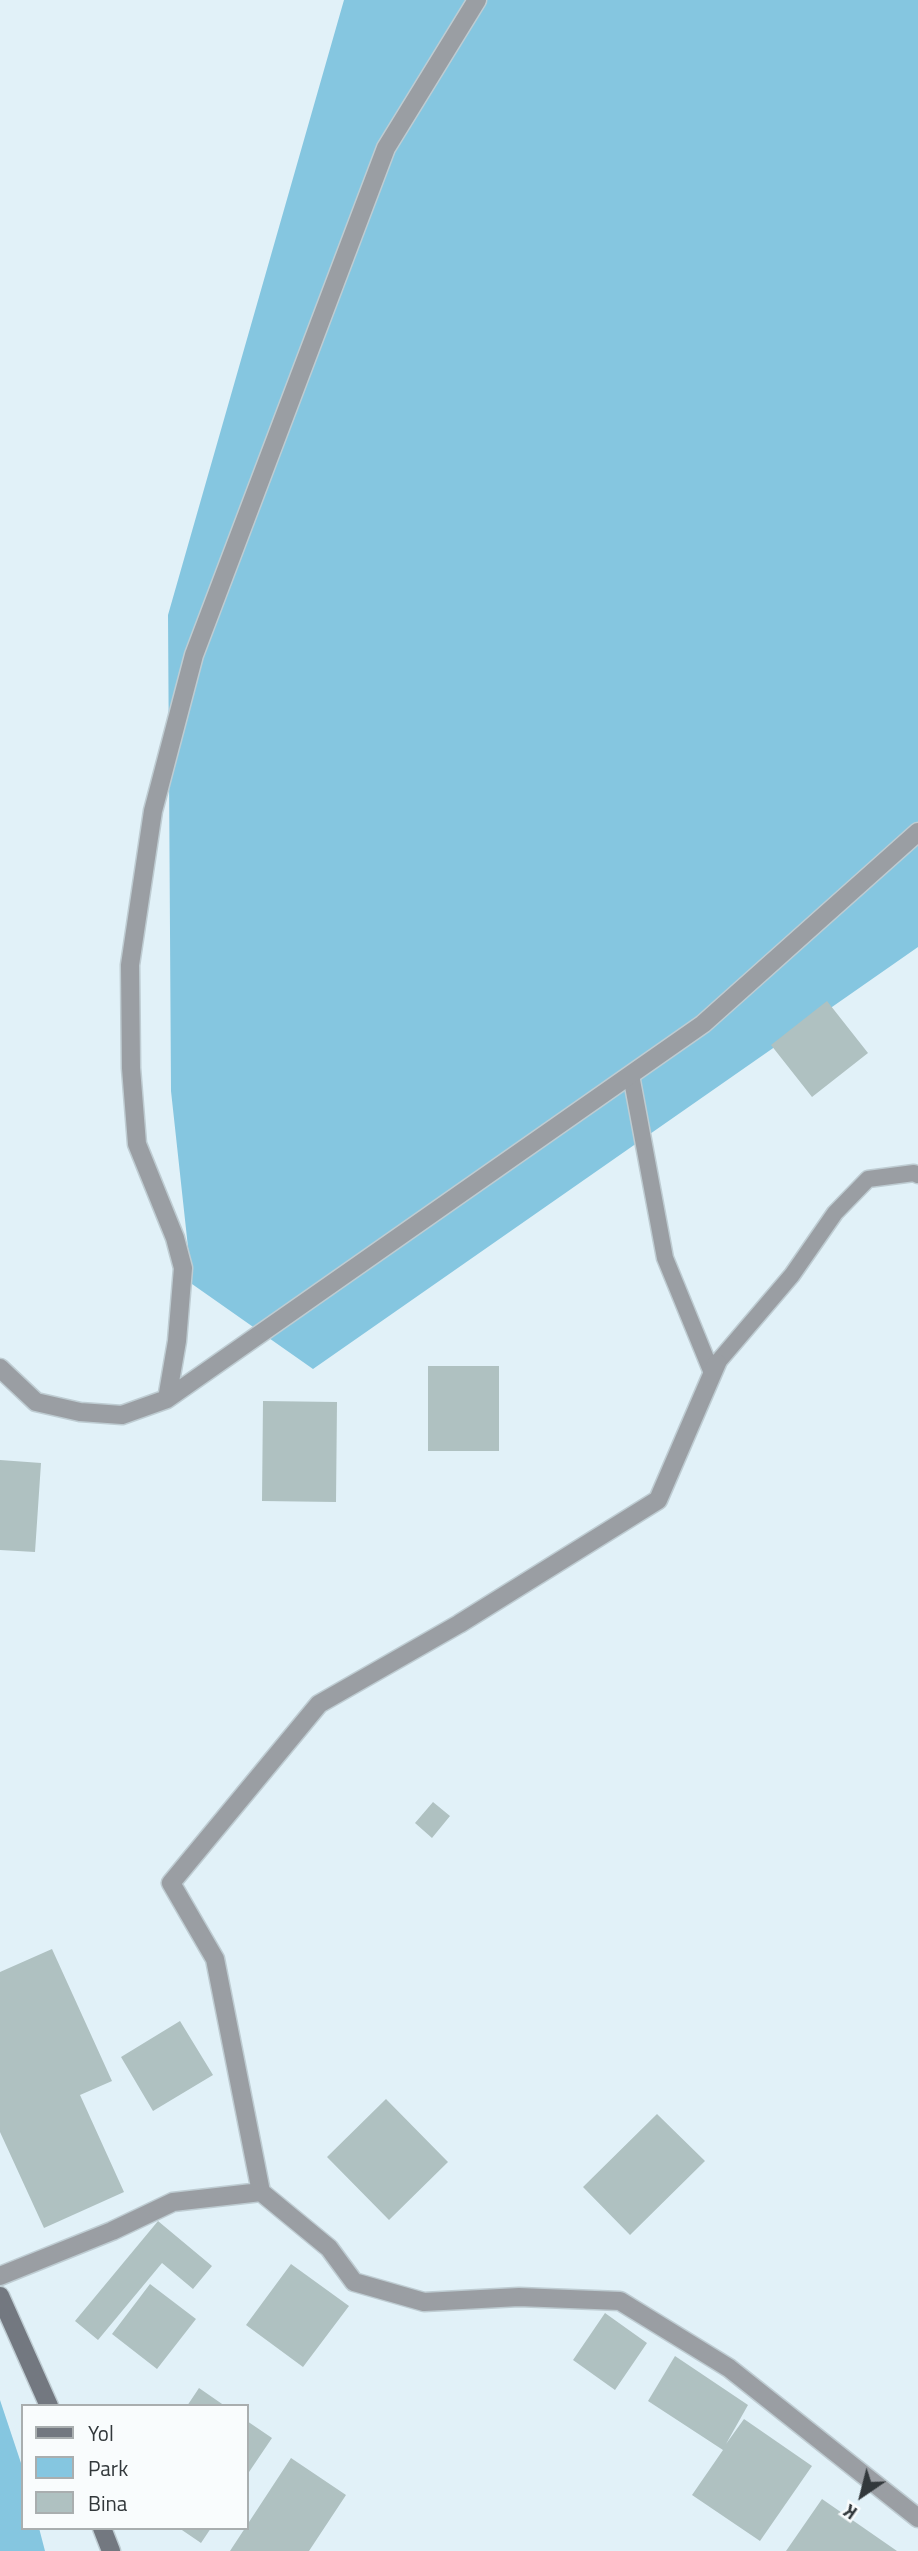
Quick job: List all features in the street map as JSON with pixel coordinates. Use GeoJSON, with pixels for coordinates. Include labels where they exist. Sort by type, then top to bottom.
{"type":"FeatureCollection","features":[{"type":"Feature","properties":{"kind":"street"},"geometry":{"type":"LineString","coordinates":[[167,1399],[177,1341],[183,1268],[175,1238],[137,1143],[131,1068],[130,965],[153,811],[194,655],[386,148],[477,0]]}},
{"type":"Feature","properties":{"kind":"street"},"geometry":{"type":"LineString","coordinates":[[0,1368],[36,1402],[80,1412],[122,1415],[167,1399],[703,1024],[918,832]]}},
{"type":"Feature","properties":{"kind":"street"},"geometry":{"type":"LineString","coordinates":[[714,1368],[658,1500],[459,1624],[319,1704],[171,1883],[215,1959],[261,2192],[329,2248],[354,2282],[424,2302],[519,2297],[620,2301],[729,2368],[918,2518]]}},
{"type":"Feature","properties":{"kind":"street"},"geometry":{"type":"LineString","coordinates":[[0,2276],[112,2231],[173,2202],[261,2192]]}},
{"type":"Feature","properties":{"kind":"street"},"geometry":{"type":"LineString","coordinates":[[0,2296],[48,2404]]}},
{"type":"Feature","properties":{"kind":"street"},"geometry":{"type":"LineString","coordinates":[[103,2530],[111,2551]]}},
{"type":"Feature","properties":{"kind":"lane"},"geometry":{"type":"LineString","coordinates":[[631,1075],[665,1258],[714,1368],[792,1275],[835,1213],[868,1179],[914,1173],[918,1175]]}},
{"type":"Feature","properties":{"kind":"green space"},"geometry":{"type":"Polygon","coordinates":[[[344,0],[918,0],[918,947],[313,1369],[192,1284],[171,1091],[168,615],[344,0]]]}},
{"type":"Feature","properties":{"kind":"green space"},"geometry":{"type":"Polygon","coordinates":[[[0,2400],[21,2463],[21,2530],[40,2530],[45,2551],[0,2551],[0,2400]]]}},
{"type":"Feature","properties":{"kind":"building"},"geometry":{"type":"Polygon","coordinates":[[[827,1001],[868,1053],[812,1097],[771,1045],[827,1001]]]}},
{"type":"Feature","properties":{"kind":"building"},"geometry":{"type":"Polygon","coordinates":[[[428,1366],[499,1366],[499,1451],[428,1451],[428,1366]]]}},
{"type":"Feature","properties":{"kind":"building"},"geometry":{"type":"Polygon","coordinates":[[[263,1401],[337,1402],[336,1502],[262,1501],[263,1401]]]}},
{"type":"Feature","properties":{"kind":"building"},"geometry":{"type":"Polygon","coordinates":[[[0,1460],[41,1463],[35,1552],[0,1550],[0,1460]]]}},
{"type":"Feature","properties":{"kind":"building"},"geometry":{"type":"Polygon","coordinates":[[[433,1802],[450,1816],[432,1838],[415,1823],[433,1802]]]}},
{"type":"Feature","properties":{"kind":"building"},"geometry":{"type":"Polygon","coordinates":[[[52,1949],[112,2081],[80,2095],[124,2192],[44,2228],[0,2132],[0,1972],[52,1949]]]}},
{"type":"Feature","properties":{"kind":"building"},"geometry":{"type":"Polygon","coordinates":[[[180,2021],[213,2075],[153,2111],[121,2057],[180,2021]]]}},
{"type":"Feature","properties":{"kind":"building"},"geometry":{"type":"Polygon","coordinates":[[[386,2099],[448,2162],[389,2220],[327,2157],[386,2099]]]}},
{"type":"Feature","properties":{"kind":"building"},"geometry":{"type":"Polygon","coordinates":[[[657,2114],[705,2161],[630,2235],[583,2187],[657,2114]]]}},
{"type":"Feature","properties":{"kind":"building"},"geometry":{"type":"Polygon","coordinates":[[[158,2221],[212,2266],[193,2289],[162,2263],[98,2340],[75,2321],[158,2221]]]}},
{"type":"Feature","properties":{"kind":"building"},"geometry":{"type":"Polygon","coordinates":[[[291,2264],[349,2306],[303,2367],[246,2325],[291,2264]]]}},
{"type":"Feature","properties":{"kind":"building"},"geometry":{"type":"Polygon","coordinates":[[[150,2284],[196,2319],[157,2369],[112,2334],[150,2284]]]}},
{"type":"Feature","properties":{"kind":"building"},"geometry":{"type":"Polygon","coordinates":[[[605,2313],[647,2343],[615,2390],[573,2360],[605,2313]]]}},
{"type":"Feature","properties":{"kind":"building"},"geometry":{"type":"Polygon","coordinates":[[[675,2356],[748,2405],[726,2444],[744,2419],[812,2466],[760,2541],[692,2495],[723,2450],[648,2401],[675,2356]]]}},
{"type":"Feature","properties":{"kind":"building"},"geometry":{"type":"Polygon","coordinates":[[[199,2388],[222,2404],[188,2404],[199,2388]]]}},
{"type":"Feature","properties":{"kind":"building"},"geometry":{"type":"Polygon","coordinates":[[[248,2422],[272,2438],[248,2474],[248,2422]]]}},
{"type":"Feature","properties":{"kind":"building"},"geometry":{"type":"Polygon","coordinates":[[[291,2458],[346,2495],[309,2551],[230,2551],[244,2530],[248,2530],[248,2524],[291,2458]]]}},
{"type":"Feature","properties":{"kind":"building"},"geometry":{"type":"Polygon","coordinates":[[[822,2499],[897,2551],[786,2551],[822,2499]]]}},
{"type":"Feature","properties":{"kind":"building"},"geometry":{"type":"Polygon","coordinates":[[[182,2530],[210,2530],[201,2543],[182,2530]]]}}]}
